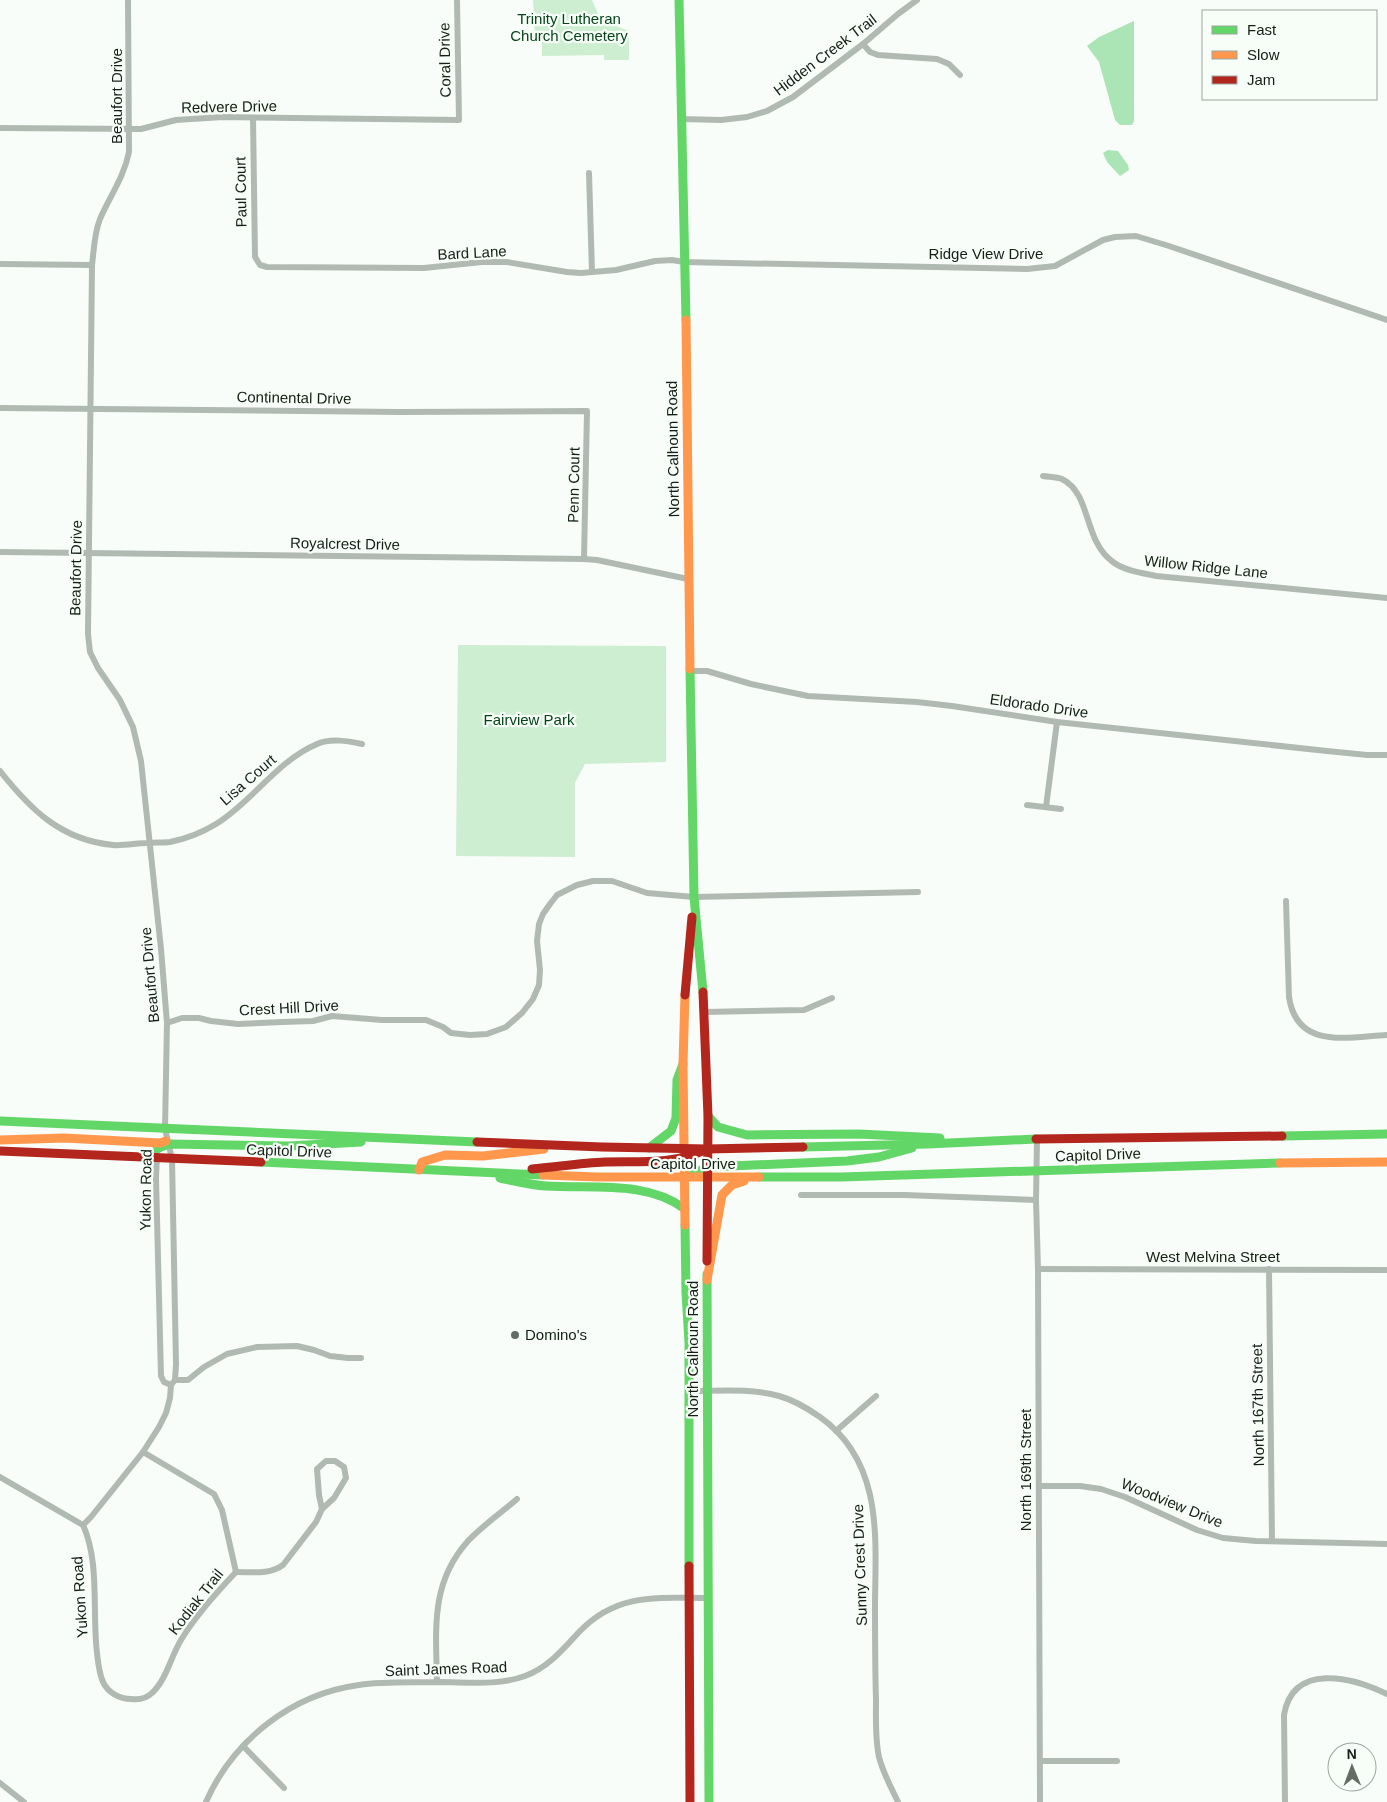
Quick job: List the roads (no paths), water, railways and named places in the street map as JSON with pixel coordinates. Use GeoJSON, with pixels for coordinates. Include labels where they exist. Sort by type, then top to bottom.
{"type":"FeatureCollection","features":[{"type":"Feature","properties":{"kind":"main road","name":"North Calhoun Road"},"geometry":{"type":"LineString","coordinates":[[679,0],[694,897],[705,1012],[708,1116],[709,1802]]}},
{"type":"Feature","properties":{"kind":"main road","name":"North Calhoun Road"},"geometry":{"type":"LineString","coordinates":[[690,1802],[691,1598],[683,1064],[684,996],[694,897]]}},
{"type":"Feature","properties":{"kind":"main road"},"geometry":{"type":"LineString","coordinates":[[649,1148],[671,1131],[676,1118],[677,1080],[683,1064]]}},
{"type":"Feature","properties":{"kind":"main road"},"geometry":{"type":"LineString","coordinates":[[708,1116],[718,1126],[747,1135],[859,1134],[991,1140]]}},
{"type":"Feature","properties":{"kind":"main road","name":"Capitol Drive"},"geometry":{"type":"LineString","coordinates":[[0,1121],[165,1130],[708,1149],[928,1144],[1037,1138],[1387,1134]]}},
{"type":"Feature","properties":{"kind":"main road"},"geometry":{"type":"LineString","coordinates":[[0,1140],[64,1138],[163,1144],[266,1147],[321,1146],[402,1138]]}},
{"type":"Feature","properties":{"kind":"main road"},"geometry":{"type":"LineString","coordinates":[[685,1178],[708,1167],[847,1161],[879,1157],[928,1144]]}},
{"type":"Feature","properties":{"kind":"main road"},"geometry":{"type":"LineString","coordinates":[[419,1170],[422,1162],[435,1155],[480,1156],[511,1154],[565,1145]]}},
{"type":"Feature","properties":{"kind":"main road"},"geometry":{"type":"LineString","coordinates":[[500,1173],[604,1162],[644,1163],[685,1159],[708,1149]]}},
{"type":"Feature","properties":{"kind":"main road","name":"Capitol Drive"},"geometry":{"type":"LineString","coordinates":[[0,1151],[467,1172],[685,1178],[841,1177],[1038,1170],[1387,1162]]}},
{"type":"Feature","properties":{"kind":"main road"},"geometry":{"type":"LineString","coordinates":[[467,1172],[545,1186],[643,1190],[670,1198],[686,1209]]}},
{"type":"Feature","properties":{"kind":"main road"},"geometry":{"type":"LineString","coordinates":[[707,1280],[722,1195],[732,1185],[754,1178]]}},
{"type":"Feature","properties":{"kind":"street","name":"Beaufort Drive"},"geometry":{"type":"LineString","coordinates":[[128,0],[130,152],[126,168],[99,221],[92,265],[87,615],[90,652],[98,668],[127,711],[141,761],[167,1022],[165,1130]]}},
{"type":"Feature","properties":{"kind":"street","name":"Coral Drive"},"geometry":{"type":"LineString","coordinates":[[456,0],[459,120]]}},
{"type":"Feature","properties":{"kind":"street","name":"Hidden Creek Trail"},"geometry":{"type":"LineString","coordinates":[[681,118],[721,120],[747,117],[767,111],[793,98],[917,0]]}},
{"type":"Feature","properties":{"kind":"street"},"geometry":{"type":"LineString","coordinates":[[863,44],[870,52],[878,55],[937,59],[949,64],[960,75]]}},
{"type":"Feature","properties":{"kind":"street","name":"Redvere Drive"},"geometry":{"type":"LineString","coordinates":[[0,128],[130,129],[197,118],[459,120]]}},
{"type":"Feature","properties":{"kind":"street","name":"Paul Court"},"geometry":{"type":"LineString","coordinates":[[253,118],[255,257],[260,265]]}},
{"type":"Feature","properties":{"kind":"street"},"geometry":{"type":"LineString","coordinates":[[589,173],[592,272]]}},
{"type":"Feature","properties":{"kind":"street","name":"Ridge View Drive"},"geometry":{"type":"LineString","coordinates":[[684,262],[1027,269],[1055,266],[1103,240],[1115,237],[1136,236],[1387,320]]}},
{"type":"Feature","properties":{"kind":"street","name":"Bard Lane"},"geometry":{"type":"LineString","coordinates":[[260,265],[268,267],[424,268],[482,262],[507,262],[566,272],[592,272],[616,270],[655,261],[672,260],[684,262]]}},
{"type":"Feature","properties":{"kind":"street"},"geometry":{"type":"LineString","coordinates":[[0,264],[92,265]]}},
{"type":"Feature","properties":{"kind":"street","name":"Continental Drive"},"geometry":{"type":"LineString","coordinates":[[0,408],[400,412],[587,411]]}},
{"type":"Feature","properties":{"kind":"street","name":"Penn Court"},"geometry":{"type":"LineString","coordinates":[[584,559],[587,411]]}},
{"type":"Feature","properties":{"kind":"street","name":"Willow Ridge Lane"},"geometry":{"type":"LineString","coordinates":[[1043,476],[1061,478],[1078,493],[1096,543],[1105,555],[1122,568],[1156,576],[1387,598]]}},
{"type":"Feature","properties":{"kind":"street","name":"Royalcrest Drive"},"geometry":{"type":"LineString","coordinates":[[0,552],[584,559],[688,579]]}},
{"type":"Feature","properties":{"kind":"street","name":"Eldorado Drive"},"geometry":{"type":"LineString","coordinates":[[690,671],[707,671],[751,684],[808,696],[917,702],[1056,722],[1326,751],[1387,755]]}},
{"type":"Feature","properties":{"kind":"street"},"geometry":{"type":"LineString","coordinates":[[1046,807],[1056,722]]}},
{"type":"Feature","properties":{"kind":"street","name":"Lisa Court"},"geometry":{"type":"LineString","coordinates":[[0,771],[25,802],[36,812],[48,822],[76,837],[114,845],[170,842],[216,824],[232,813],[288,762],[318,743],[344,740],[362,744]]}},
{"type":"Feature","properties":{"kind":"street"},"geometry":{"type":"LineString","coordinates":[[1027,805],[1061,809]]}},
{"type":"Feature","properties":{"kind":"street","name":"Crest Hill Drive"},"geometry":{"type":"LineString","coordinates":[[167,1022],[182,1018],[199,1018],[238,1024],[313,1021],[332,1016],[365,1019],[426,1020],[450,1033],[487,1034],[506,1027],[522,1013],[533,999],[539,985],[540,970],[537,941],[539,924],[543,914],[557,895],[576,885],[593,881],[612,881],[646,893],[694,897],[918,892]]}},
{"type":"Feature","properties":{"kind":"street"},"geometry":{"type":"LineString","coordinates":[[1286,901],[1289,996],[1291,1010],[1295,1017],[1309,1032],[1326,1037],[1387,1035]]}},
{"type":"Feature","properties":{"kind":"street"},"geometry":{"type":"LineString","coordinates":[[705,1012],[804,1010],[832,998]]}},
{"type":"Feature","properties":{"kind":"street","name":"Yukon Road"},"geometry":{"type":"LineString","coordinates":[[165,1130],[163,1144],[157,1159],[161,1376],[164,1382],[173,1382]]}},
{"type":"Feature","properties":{"kind":"street","name":"North 169th Street"},"geometry":{"type":"LineString","coordinates":[[1037,1138],[1040,1802]]}},
{"type":"Feature","properties":{"kind":"street","name":"Yukon Road"},"geometry":{"type":"LineString","coordinates":[[130,1699],[123,1698],[110,1690],[104,1684],[100,1674],[96,1646],[93,1570],[87,1533],[83,1525],[143,1452],[166,1413],[170,1398],[173,1382],[172,1160],[163,1144]]}},
{"type":"Feature","properties":{"kind":"street"},"geometry":{"type":"LineString","coordinates":[[801,1195],[904,1195],[1036,1200]]}},
{"type":"Feature","properties":{"kind":"street","name":"West Melvina Street"},"geometry":{"type":"LineString","coordinates":[[1038,1269],[1387,1270]]}},
{"type":"Feature","properties":{"kind":"street","name":"North 167th Street"},"geometry":{"type":"LineString","coordinates":[[1269,1269],[1272,1541]]}},
{"type":"Feature","properties":{"kind":"street"},"geometry":{"type":"LineString","coordinates":[[173,1382],[188,1380],[204,1367],[226,1354],[257,1347],[297,1346],[330,1356],[361,1358]]}},
{"type":"Feature","properties":{"kind":"street","name":"Sunny Crest Drive"},"geometry":{"type":"LineString","coordinates":[[689,1391],[766,1393],[796,1402],[836,1431],[852,1451],[863,1470],[868,1484],[873,1514],[877,1740],[879,1756],[888,1782],[898,1802]]}},
{"type":"Feature","properties":{"kind":"street"},"geometry":{"type":"LineString","coordinates":[[836,1431],[876,1396]]}},
{"type":"Feature","properties":{"kind":"street","name":"Kodiak Trail"},"geometry":{"type":"LineString","coordinates":[[130,1699],[146,1698],[159,1686],[174,1651],[192,1622],[236,1572],[222,1510],[214,1494],[143,1452]]}},
{"type":"Feature","properties":{"kind":"street"},"geometry":{"type":"LineString","coordinates":[[236,1572],[264,1573],[277,1570],[283,1565],[316,1522],[322,1508],[334,1498],[346,1478],[344,1467],[336,1461],[326,1461],[318,1470],[319,1495],[322,1508]]}},
{"type":"Feature","properties":{"kind":"street"},"geometry":{"type":"LineString","coordinates":[[0,1477],[83,1525]]}},
{"type":"Feature","properties":{"kind":"street","name":"Woodview Drive"},"geometry":{"type":"LineString","coordinates":[[1039,1486],[1080,1486],[1101,1489],[1211,1535],[1237,1540],[1387,1544]]}},
{"type":"Feature","properties":{"kind":"street"},"geometry":{"type":"LineString","coordinates":[[436,1682],[436,1615],[439,1596],[448,1571],[469,1540],[517,1499]]}},
{"type":"Feature","properties":{"kind":"street","name":"Saint James Road"},"geometry":{"type":"LineString","coordinates":[[206,1802],[224,1769],[242,1746],[263,1727],[295,1706],[330,1692],[372,1684],[500,1682],[526,1675],[548,1663],[582,1629],[609,1608],[644,1599],[708,1598]]}},
{"type":"Feature","properties":{"kind":"street"},"geometry":{"type":"LineString","coordinates":[[1285,1802],[1284,1738],[1286,1703],[1293,1691],[1311,1679],[1343,1680],[1367,1686],[1387,1694]]}},
{"type":"Feature","properties":{"kind":"street"},"geometry":{"type":"LineString","coordinates":[[242,1746],[284,1788]]}},
{"type":"Feature","properties":{"kind":"street"},"geometry":{"type":"LineString","coordinates":[[1040,1761],[1117,1761]]}},
{"type":"Feature","properties":{"kind":"street"},"geometry":{"type":"LineString","coordinates":[[0,1783],[24,1802]]}},
{"type":"Feature","properties":{"kind":"place","name":"Domino's"},"geometry":{"type":"Point","coordinates":[515,1335]}},
{"type":"Feature","properties":{"kind":"park label","name":"Trinity Lutheran Church Cemetery"},"geometry":{"type":"Point","coordinates":[569,28]}},
{"type":"Feature","properties":{"kind":"park label","name":"Fairview Park"},"geometry":{"type":"Point","coordinates":[529,720]}}]}
